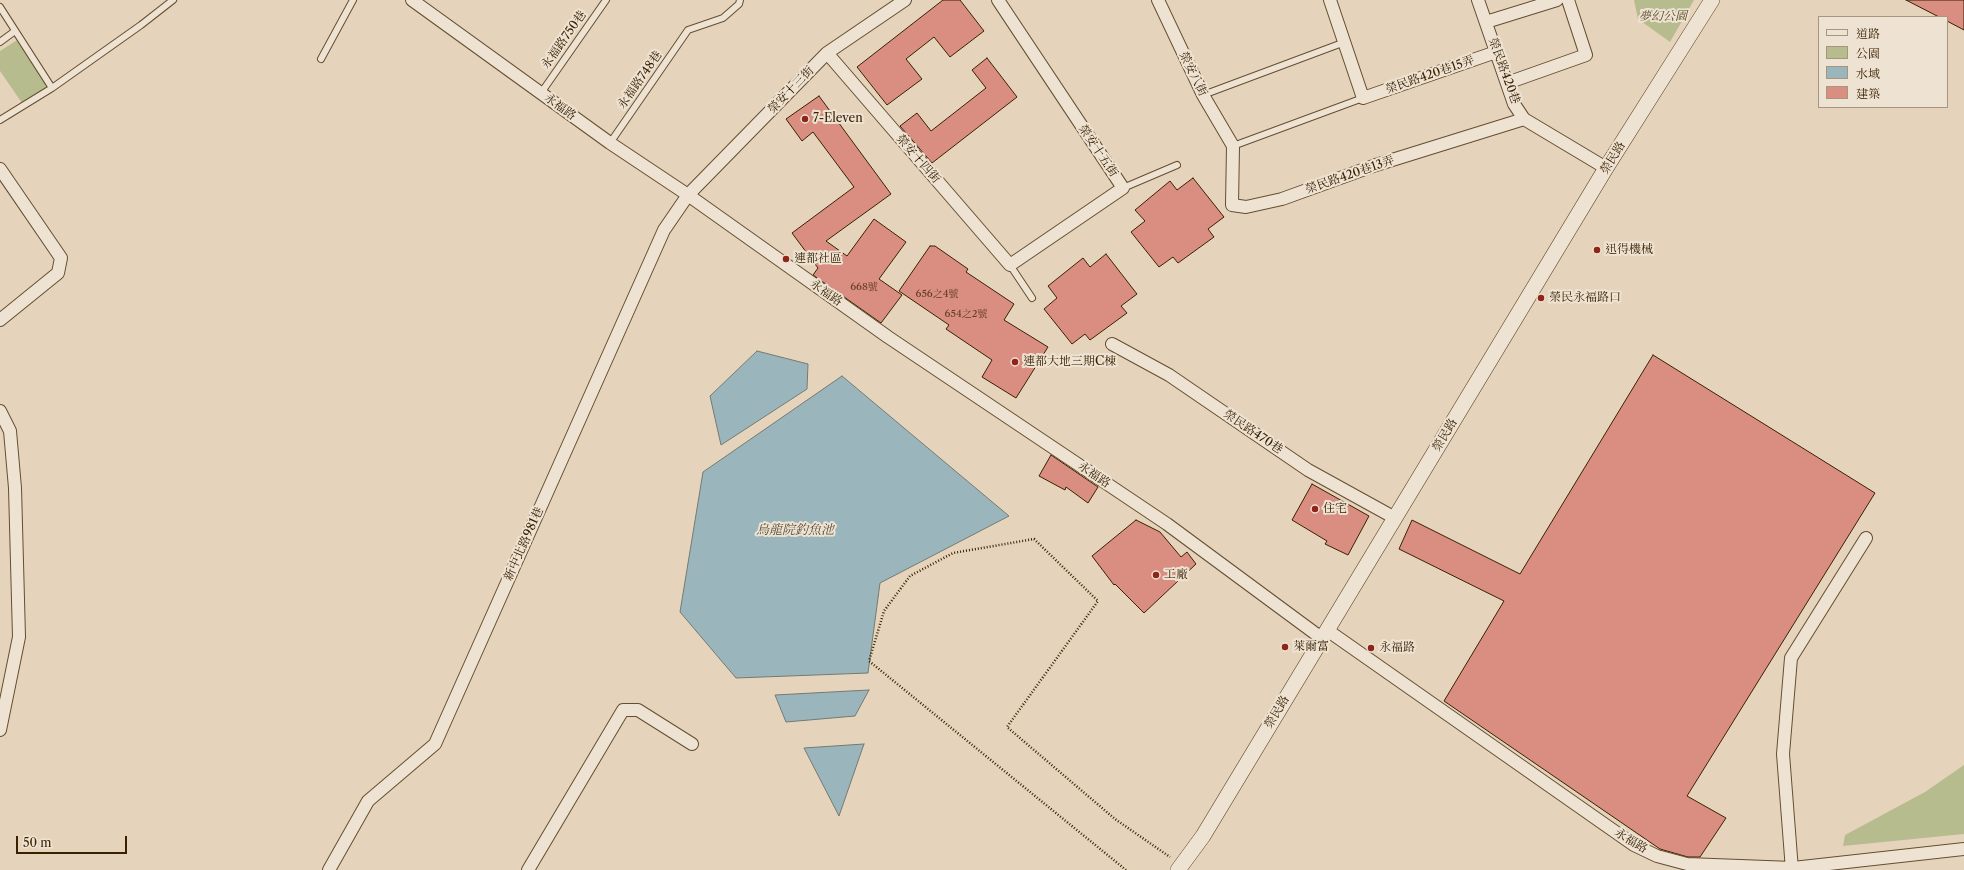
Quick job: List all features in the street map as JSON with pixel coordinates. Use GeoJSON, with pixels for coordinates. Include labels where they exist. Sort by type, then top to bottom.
{"type":"FeatureCollection","features":[{"type":"Feature","properties":{"kind":"street","name":"永福路"},"geometry":{"type":"LineString","coordinates":[[412,0],[610,143],[688,195],[888,338],[1167,524],[1320,637],[1327,630],[1634,845],[1656,856],[1687,864],[1792,869],[1964,849]]}},
{"type":"Feature","properties":{"kind":"street","name":"榮安十三街"},"geometry":{"type":"LineString","coordinates":[[688,195],[827,53],[905,0]]}},
{"type":"Feature","properties":{"kind":"street","name":"榮安十五街"},"geometry":{"type":"LineString","coordinates":[[998,0],[1123,188],[1010,265]]}},
{"type":"Feature","properties":{"kind":"street","name":"榮安八街"},"geometry":{"type":"LineString","coordinates":[[1158,0],[1203,96],[1233,146]]}},
{"type":"Feature","properties":{"kind":"street"},"geometry":{"type":"LineString","coordinates":[[1330,0],[1363,98]]}},
{"type":"Feature","properties":{"kind":"street","name":"榮民路420巷"},"geometry":{"type":"LineString","coordinates":[[1478,0],[1514,104],[1524,119],[1606,168]]}},
{"type":"Feature","properties":{"kind":"street"},"geometry":{"type":"LineString","coordinates":[[1486,22],[1557,0]]}},
{"type":"Feature","properties":{"kind":"street"},"geometry":{"type":"LineString","coordinates":[[1507,83],[1586,55],[1568,0]]}},
{"type":"Feature","properties":{"kind":"street","name":"榮民路"},"geometry":{"type":"LineString","coordinates":[[1177,866],[1203,836],[1606,168],[1712,0]]}},
{"type":"Feature","properties":{"kind":"street","name":"榮民路420巷15弄"},"geometry":{"type":"LineString","coordinates":[[1363,98],[1496,52]]}},
{"type":"Feature","properties":{"kind":"street","name":"榮安十四街"},"geometry":{"type":"LineString","coordinates":[[827,53],[1010,265]]}},
{"type":"Feature","properties":{"kind":"street","name":"榮民路420巷13弄"},"geometry":{"type":"LineString","coordinates":[[1233,146],[1232,206],[1246,207],[1282,199],[1376,165],[1524,119]]}},
{"type":"Feature","properties":{"kind":"street"},"geometry":{"type":"LineString","coordinates":[[0,169],[61,258],[58,273],[0,320]]}},
{"type":"Feature","properties":{"kind":"street","name":"新中北路981巷"},"geometry":{"type":"LineString","coordinates":[[329,870],[368,801],[435,744],[664,230],[688,195]]}},
{"type":"Feature","properties":{"kind":"street","name":"榮民路470巷"},"geometry":{"type":"LineString","coordinates":[[1112,344],[1169,375],[1308,470],[1395,518]]}},
{"type":"Feature","properties":{"kind":"street"},"geometry":{"type":"LineString","coordinates":[[0,411],[10,431],[19,637],[0,730]]}},
{"type":"Feature","properties":{"kind":"street"},"geometry":{"type":"LineString","coordinates":[[1792,869],[1782,754],[1791,658],[1866,538]]}},
{"type":"Feature","properties":{"kind":"street"},"geometry":{"type":"LineString","coordinates":[[528,870],[623,710],[638,710],[692,744]]}},
{"type":"Feature","properties":{"kind":"lane"},"geometry":{"type":"LineString","coordinates":[[0,120],[52,88],[141,25],[173,0]]}},
{"type":"Feature","properties":{"kind":"lane"},"geometry":{"type":"LineString","coordinates":[[321,59],[353,0]]}},
{"type":"Feature","properties":{"kind":"lane","name":"永福路750巷"},"geometry":{"type":"LineString","coordinates":[[541,93],[606,0]]}},
{"type":"Feature","properties":{"kind":"lane","name":"永福路748巷"},"geometry":{"type":"LineString","coordinates":[[610,143],[688,30],[723,18],[739,4],[740,0]]}},
{"type":"Feature","properties":{"kind":"lane"},"geometry":{"type":"LineString","coordinates":[[0,7],[52,88]]}},
{"type":"Feature","properties":{"kind":"lane"},"geometry":{"type":"LineString","coordinates":[[0,42],[15,31]]}},
{"type":"Feature","properties":{"kind":"lane"},"geometry":{"type":"LineString","coordinates":[[1203,96],[1345,42]]}},
{"type":"Feature","properties":{"kind":"lane"},"geometry":{"type":"LineString","coordinates":[[1233,146],[1363,98]]}},
{"type":"Feature","properties":{"kind":"lane"},"geometry":{"type":"LineString","coordinates":[[1123,188],[1177,164]]}},
{"type":"Feature","properties":{"kind":"lane"},"geometry":{"type":"LineString","coordinates":[[1010,265],[1032,298]]}},
{"type":"Feature","properties":{"kind":"path"},"geometry":{"type":"LineString","coordinates":[[1126,870],[869,661],[884,611],[910,576],[953,553],[1034,539],[1098,601],[1006,727],[1115,819],[1177,866]]}},
{"type":"Feature","properties":{"kind":"green space","name":"夢幻公園"},"geometry":{"type":"Polygon","coordinates":[[[1634,0],[1694,0],[1670,42],[1638,19],[1634,0]]]}},
{"type":"Feature","properties":{"kind":"green space"},"geometry":{"type":"Polygon","coordinates":[[[22,37],[53,83],[22,103],[0,71],[0,51],[22,37]]]}},
{"type":"Feature","properties":{"kind":"green space"},"geometry":{"type":"Polygon","coordinates":[[[1964,765],[1964,834],[1843,846],[1845,835],[1925,792],[1964,765]]]}},
{"type":"Feature","properties":{"kind":"water"},"geometry":{"type":"Polygon","coordinates":[[[757,351],[808,364],[807,389],[721,445],[710,396],[757,351]]]}},
{"type":"Feature","properties":{"kind":"water","name":"烏龍院釣魚池"},"geometry":{"type":"Polygon","coordinates":[[[842,376],[1009,516],[880,583],[868,673],[736,678],[680,612],[703,472],[842,376]]]}},
{"type":"Feature","properties":{"kind":"water"},"geometry":{"type":"Polygon","coordinates":[[[869,690],[855,716],[786,722],[775,695],[869,690]]]}},
{"type":"Feature","properties":{"kind":"water"},"geometry":{"type":"Polygon","coordinates":[[[864,744],[839,816],[804,748],[864,744]]]}},
{"type":"Feature","properties":{"kind":"building"},"geometry":{"type":"Polygon","coordinates":[[[943,0],[960,0],[984,31],[950,57],[934,37],[906,59],[922,79],[887,105],[857,67],[943,0]]]}},
{"type":"Feature","properties":{"kind":"building"},"geometry":{"type":"Polygon","coordinates":[[[1906,0],[1964,0],[1964,30],[1948,22],[1948,16],[1937,16],[1906,0]]]}},
{"type":"Feature","properties":{"kind":"building"},"geometry":{"type":"Polygon","coordinates":[[[987,58],[1017,97],[932,163],[900,126],[917,113],[931,131],[986,88],[972,70],[987,58]]]}},
{"type":"Feature","properties":{"kind":"building"},"geometry":{"type":"Polygon","coordinates":[[[819,96],[891,194],[826,241],[847,256],[874,219],[906,242],[879,279],[902,295],[881,323],[813,275],[818,268],[792,233],[854,187],[813,132],[802,141],[786,119],[819,96]]]}},
{"type":"Feature","properties":{"kind":"building"},"geometry":{"type":"Polygon","coordinates":[[[1193,178],[1224,217],[1208,229],[1214,237],[1178,263],[1173,257],[1159,267],[1131,232],[1145,221],[1135,210],[1170,181],[1177,190],[1193,178]]]}},
{"type":"Feature","properties":{"kind":"building"},"geometry":{"type":"Polygon","coordinates":[[[930,246],[935,246],[968,269],[966,272],[1014,304],[1004,320],[1048,347],[1016,398],[982,377],[992,360],[946,329],[949,325],[899,291],[930,246]]]}},
{"type":"Feature","properties":{"kind":"building"},"geometry":{"type":"Polygon","coordinates":[[[1106,254],[1137,294],[1121,306],[1127,313],[1090,340],[1085,334],[1072,344],[1044,309],[1057,298],[1048,286],[1083,258],[1090,267],[1106,254]]]}},
{"type":"Feature","properties":{"kind":"building"},"geometry":{"type":"Polygon","coordinates":[[[1653,355],[1875,493],[1687,796],[1726,818],[1700,857],[1688,857],[1660,849],[1444,701],[1504,601],[1399,549],[1412,520],[1520,574],[1653,355]]]}},
{"type":"Feature","properties":{"kind":"building"},"geometry":{"type":"Polygon","coordinates":[[[1051,455],[1098,487],[1088,503],[1066,487],[1065,490],[1039,476],[1051,455]]]}},
{"type":"Feature","properties":{"kind":"building"},"geometry":{"type":"Polygon","coordinates":[[[1312,484],[1369,516],[1348,555],[1325,544],[1327,541],[1292,520],[1312,484]]]}},
{"type":"Feature","properties":{"kind":"building"},"geometry":{"type":"Polygon","coordinates":[[[1136,520],[1160,532],[1181,557],[1187,552],[1196,564],[1144,613],[1115,584],[1114,585],[1092,556],[1136,520]]]}},
{"type":"Feature","properties":{"kind":"place","name":"7-Eleven"},"geometry":{"type":"Point","coordinates":[805,119]}},
{"type":"Feature","properties":{"kind":"place","name":"迅得機械"},"geometry":{"type":"Point","coordinates":[1597,250]}},
{"type":"Feature","properties":{"kind":"place","name":"連都社區"},"geometry":{"type":"Point","coordinates":[786,259]}},
{"type":"Feature","properties":{"kind":"place","name":"榮民永褔路口"},"geometry":{"type":"Point","coordinates":[1541,298]}},
{"type":"Feature","properties":{"kind":"place","name":"連都大地三期C棟"},"geometry":{"type":"Point","coordinates":[1015,362]}},
{"type":"Feature","properties":{"kind":"place","name":"住宅"},"geometry":{"type":"Point","coordinates":[1315,509]}},
{"type":"Feature","properties":{"kind":"place","name":"工廠"},"geometry":{"type":"Point","coordinates":[1156,575]}},
{"type":"Feature","properties":{"kind":"place","name":"萊爾富"},"geometry":{"type":"Point","coordinates":[1285,647]}},
{"type":"Feature","properties":{"kind":"place","name":"永福路"},"geometry":{"type":"Point","coordinates":[1371,648]}}]}
